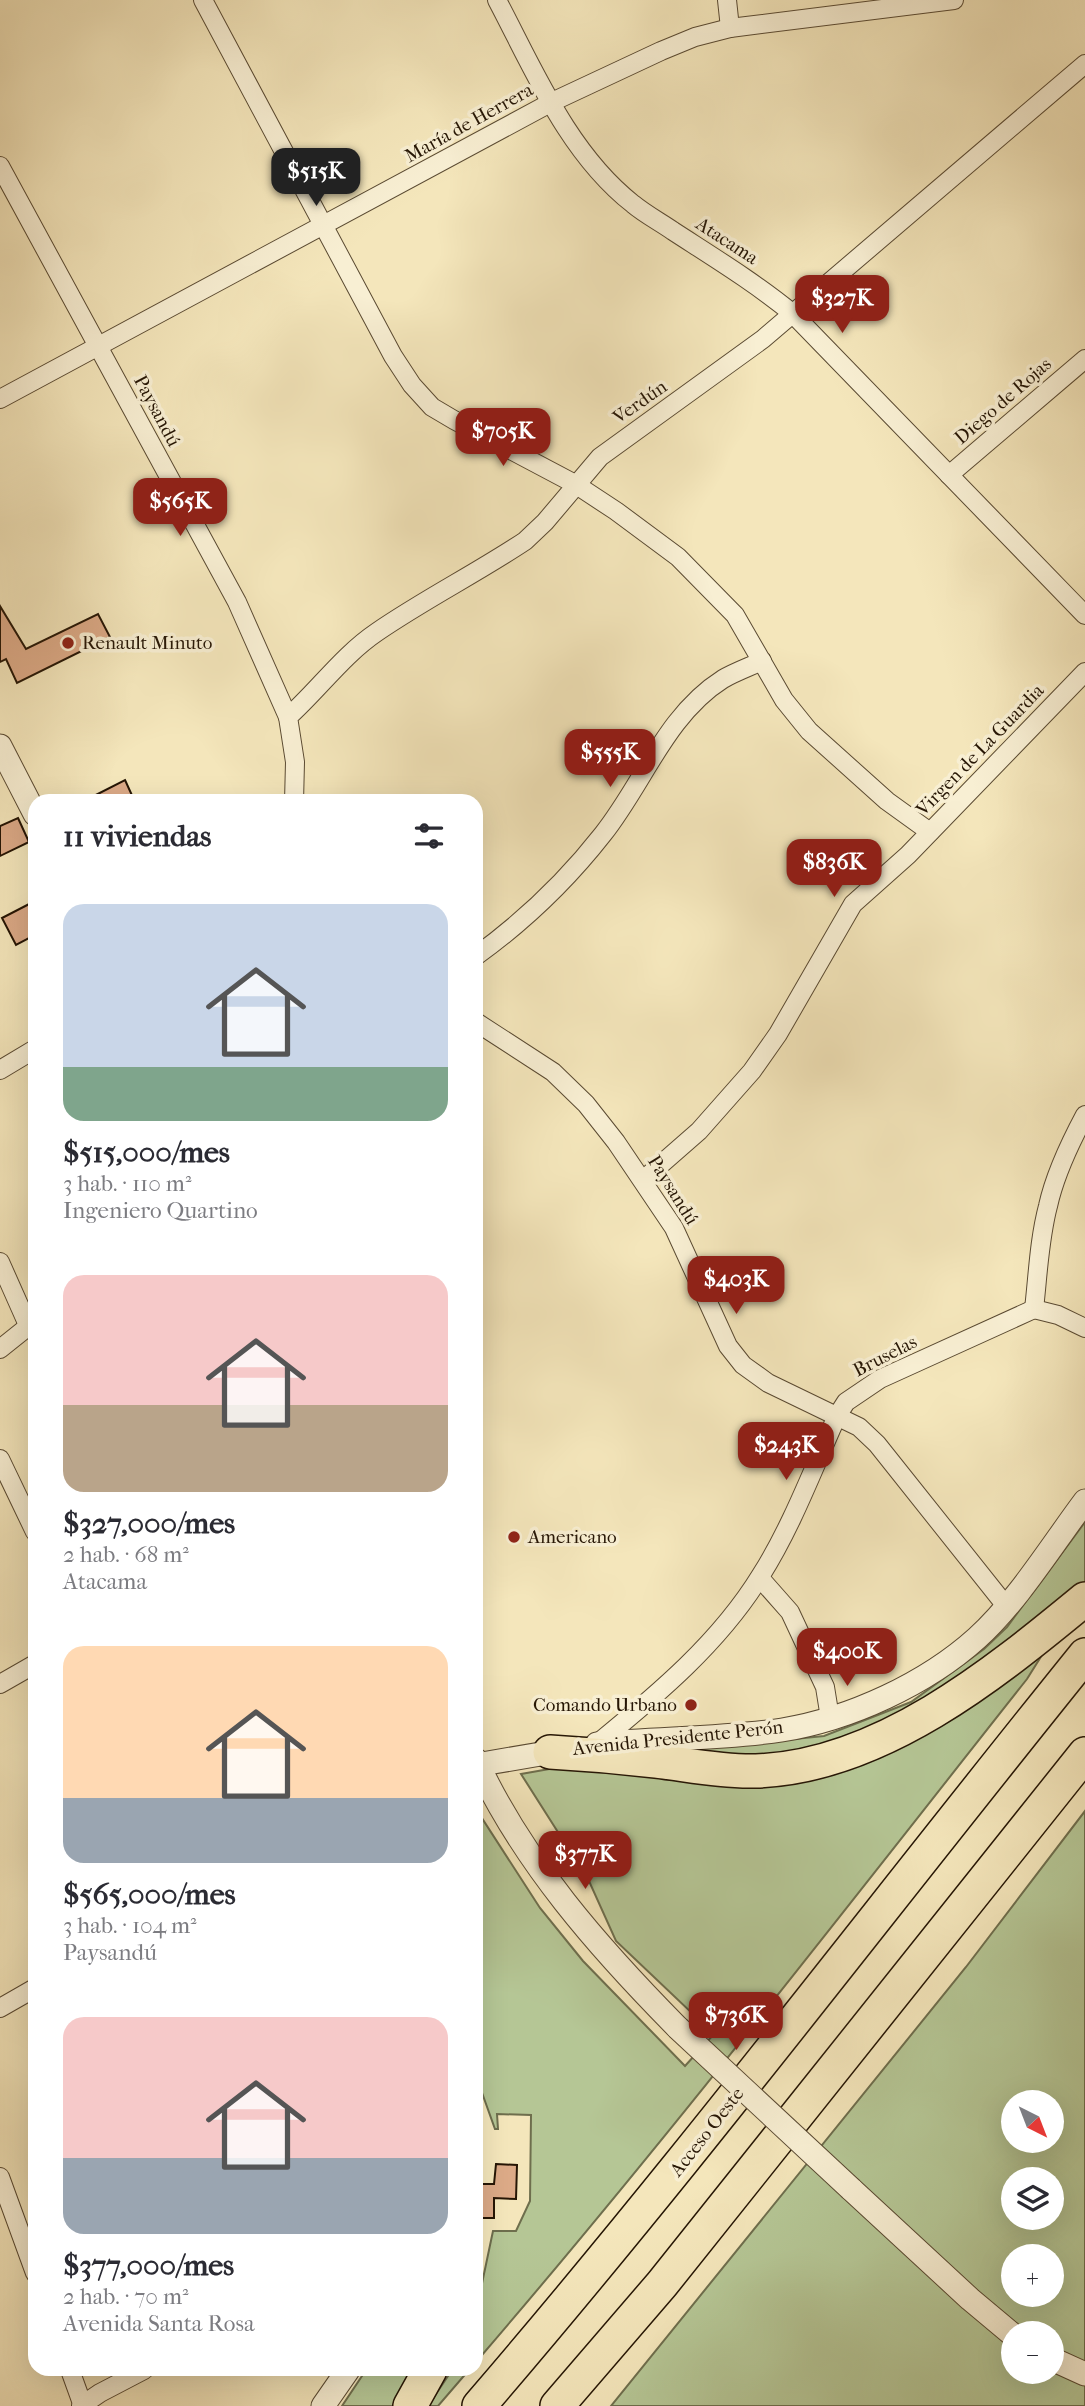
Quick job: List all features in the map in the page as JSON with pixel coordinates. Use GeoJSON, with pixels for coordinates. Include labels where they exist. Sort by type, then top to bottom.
{"type":"FeatureCollection","features":[{"type":"Feature","properties":{"kind":"highway"},"geometry":{"type":"LineString","coordinates":[[550,1752],[616,1756],[754,1771],[780,1769],[848,1752],[884,1738],[977,1684],[1085,1599]]}},
{"type":"Feature","properties":{"kind":"highway","name":"Acceso Oeste"},"geometry":{"type":"LineString","coordinates":[[480,2406],[682,2163],[1085,1655]]}},
{"type":"Feature","properties":{"kind":"highway"},"geometry":{"type":"LineString","coordinates":[[557,2406],[663,2284],[1085,1754]]}},
{"type":"Feature","properties":{"kind":"highway"},"geometry":{"type":"LineString","coordinates":[[410,2406],[427,2376]]}},
{"type":"Feature","properties":{"kind":"street"},"geometry":{"type":"LineString","coordinates":[[202,0],[393,355],[412,385],[432,407],[575,484],[616,511],[687,565],[735,615],[784,700],[809,731],[887,801],[930,832]]}},
{"type":"Feature","properties":{"kind":"street","name":"Atacama"},"geometry":{"type":"LineString","coordinates":[[497,0],[551,103],[583,153],[632,204],[766,292],[792,313],[1085,615]]}},
{"type":"Feature","properties":{"kind":"street"},"geometry":{"type":"LineString","coordinates":[[727,0],[730,28]]}},
{"type":"Feature","properties":{"kind":"street","name":"María de Herrera"},"geometry":{"type":"LineString","coordinates":[[0,399],[551,103],[661,51],[695,37],[730,28],[954,0]]}},
{"type":"Feature","properties":{"kind":"street","name":"Verdún"},"geometry":{"type":"LineString","coordinates":[[288,717],[319,688],[337,665],[377,632],[525,541],[545,522],[600,457],[728,366],[1085,65]]}},
{"type":"Feature","properties":{"kind":"street","name":"Paysandú"},"geometry":{"type":"LineString","coordinates":[[0,166],[237,601],[288,717]]}},
{"type":"Feature","properties":{"kind":"street","name":"Diego de Rojas"},"geometry":{"type":"LineString","coordinates":[[949,475],[1085,359]]}},
{"type":"Feature","properties":{"kind":"street"},"geometry":{"type":"LineString","coordinates":[[483,950],[514,926],[571,872],[605,832],[678,721],[700,698],[723,680],[762,661]]}},
{"type":"Feature","properties":{"kind":"street","name":"Virgen de La Guardia"},"geometry":{"type":"LineString","coordinates":[[643,1180],[699,1131],[752,1071],[778,1034],[853,904],[908,855],[1085,673]]}},
{"type":"Feature","properties":{"kind":"street"},"geometry":{"type":"LineString","coordinates":[[288,717],[295,762],[294,794]]}},
{"type":"Feature","properties":{"kind":"street"},"geometry":{"type":"LineString","coordinates":[[0,746],[28,800]]}},
{"type":"Feature","properties":{"kind":"street","name":"Paysandú"},"geometry":{"type":"LineString","coordinates":[[483,1027],[553,1072],[586,1104],[643,1180],[674,1228],[728,1346],[743,1365],[768,1383],[859,1427],[877,1444],[1006,1606]]}},
{"type":"Feature","properties":{"kind":"street"},"geometry":{"type":"LineString","coordinates":[[0,1070],[28,1053]]}},
{"type":"Feature","properties":{"kind":"street"},"geometry":{"type":"LineString","coordinates":[[1085,1115],[1059,1171],[1048,1206],[1034,1309],[1058,1315],[1085,1328]]}},
{"type":"Feature","properties":{"kind":"street"},"geometry":{"type":"LineString","coordinates":[[0,1262],[28,1317]]}},
{"type":"Feature","properties":{"kind":"street","name":"Bruselas"},"geometry":{"type":"LineString","coordinates":[[598,1743],[653,1698],[692,1661],[724,1626],[760,1578],[778,1547],[836,1416],[846,1402],[880,1379],[1034,1309]]}},
{"type":"Feature","properties":{"kind":"street"},"geometry":{"type":"LineString","coordinates":[[0,1349],[28,1326]]}},
{"type":"Feature","properties":{"kind":"street"},"geometry":{"type":"LineString","coordinates":[[0,1459],[28,1517]]}},
{"type":"Feature","properties":{"kind":"street","name":"Avenida Presidente Perón"},"geometry":{"type":"LineString","coordinates":[[483,1762],[598,1743],[783,1730],[885,1697],[925,1676],[978,1636],[1006,1606],[1085,1501]]}},
{"type":"Feature","properties":{"kind":"street"},"geometry":{"type":"LineString","coordinates":[[760,1578],[790,1612],[825,1687],[830,1717]]}},
{"type":"Feature","properties":{"kind":"street"},"geometry":{"type":"LineString","coordinates":[[0,1684],[28,1668]]}},
{"type":"Feature","properties":{"kind":"street"},"geometry":{"type":"LineString","coordinates":[[483,1774],[510,1822],[583,1926],[628,1978],[678,2028],[970,2300],[1001,2325]]}},
{"type":"Feature","properties":{"kind":"street"},"geometry":{"type":"LineString","coordinates":[[0,2008],[28,1992]]}},
{"type":"Feature","properties":{"kind":"street"},"geometry":{"type":"LineString","coordinates":[[0,2177],[28,2254]]}},
{"type":"Feature","properties":{"kind":"street"},"geometry":{"type":"LineString","coordinates":[[1064,2364],[1085,2374]]}},
{"type":"Feature","properties":{"kind":"street"},"geometry":{"type":"LineString","coordinates":[[72,2376],[82,2405],[133,2376]]}},
{"type":"Feature","properties":{"kind":"street"},"geometry":{"type":"LineString","coordinates":[[323,2406],[342,2376]]}},
{"type":"Feature","properties":{"kind":"green space"},"geometry":{"type":"Polygon","coordinates":[[[1085,1522],[1085,1584],[932,1703],[790,1757],[654,1753],[824,1736],[911,1702],[984,1649],[1007,1627],[1085,1522]]]}},
{"type":"Feature","properties":{"kind":"green space"},"geometry":{"type":"Polygon","coordinates":[[[1039,1651],[1042,1655],[1027,1679],[687,2109],[483,2354],[483,2279],[493,2231],[516,2231],[530,2201],[531,2115],[497,2114],[498,2129],[495,2129],[483,2096],[483,1820],[540,1908],[583,1961],[685,2066],[714,2034],[616,1941],[589,1881],[521,1774],[555,1768],[783,1778],[1039,1651]]]}},
{"type":"Feature","properties":{"kind":"green space"},"geometry":{"type":"Polygon","coordinates":[[[1085,1811],[1085,2406],[611,2406],[966,1967],[1085,1811]]]}},
{"type":"Feature","properties":{"kind":"green space"},"geometry":{"type":"Polygon","coordinates":[[[362,2376],[408,2376],[393,2406],[342,2406],[362,2376]]]}},
{"type":"Feature","properties":{"kind":"green space"},"geometry":{"type":"Polygon","coordinates":[[[448,2376],[464,2376],[438,2406],[428,2406],[448,2376]]]}},
{"type":"Feature","properties":{"kind":"building","name":"Renault Minuto"},"geometry":{"type":"Polygon","coordinates":[[[0,606],[26,649],[98,614],[110,637],[17,683],[6,659],[0,662],[0,606]]]}},
{"type":"Feature","properties":{"kind":"building"},"geometry":{"type":"Polygon","coordinates":[[[125,780],[131,794],[98,794],[125,780]]]}},
{"type":"Feature","properties":{"kind":"building"},"geometry":{"type":"Polygon","coordinates":[[[18,818],[28,842],[0,856],[0,826],[18,818]]]}},
{"type":"Feature","properties":{"kind":"building"},"geometry":{"type":"Polygon","coordinates":[[[28,905],[28,939],[16,945],[2,918],[28,905]]]}},
{"type":"Feature","properties":{"kind":"building"},"geometry":{"type":"Polygon","coordinates":[[[496,2164],[517,2165],[516,2199],[494,2198],[494,2218],[483,2218],[483,2184],[494,2184],[496,2164]]]}},
{"type":"Feature","properties":{"kind":"place","name":"Renault Minuto"},"geometry":{"type":"Point","coordinates":[68,643]}},
{"type":"Feature","properties":{"kind":"place","name":"Americano"},"geometry":{"type":"Point","coordinates":[514,1537]}},
{"type":"Feature","properties":{"kind":"place","name":"Comando Urbano"},"geometry":{"type":"Point","coordinates":[691,1705]}}]}
